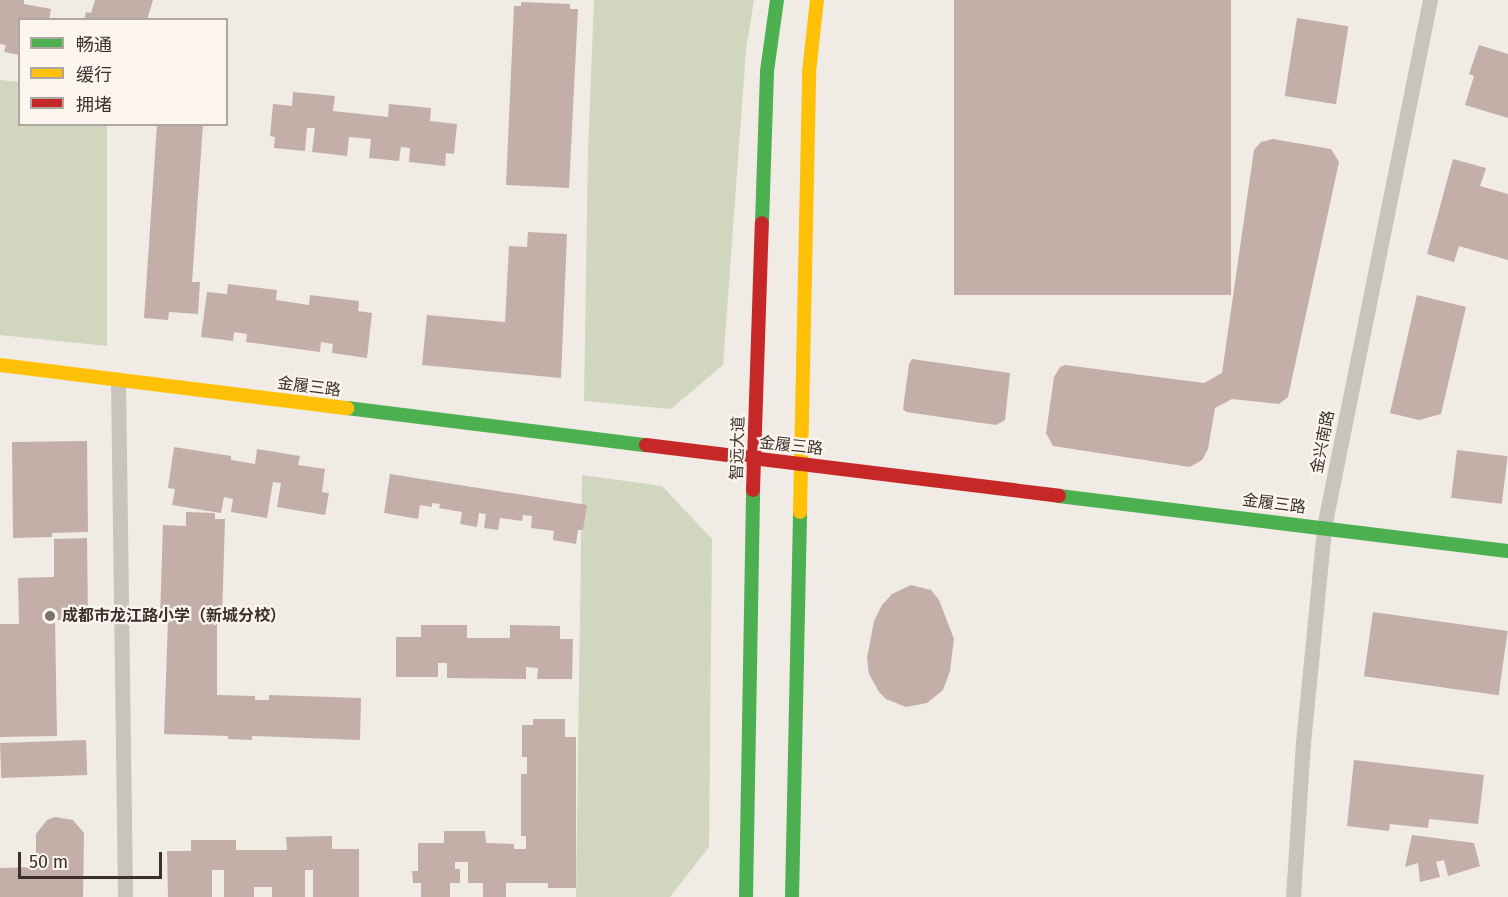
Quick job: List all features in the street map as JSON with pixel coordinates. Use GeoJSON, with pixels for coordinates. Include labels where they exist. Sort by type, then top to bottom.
{"type":"FeatureCollection","features":[{"type":"Feature","properties":{"kind":"main road","name":"智远大道"},"geometry":{"type":"LineString","coordinates":[[746,897],[754,459],[767,71],[777,0]]}},
{"type":"Feature","properties":{"kind":"main road"},"geometry":{"type":"LineString","coordinates":[[792,897],[809,72],[817,0]]}},
{"type":"Feature","properties":{"kind":"main road","name":"金履三路"},"geometry":{"type":"LineString","coordinates":[[0,365],[1508,551]]}},
{"type":"Feature","properties":{"kind":"street","name":"金兴南路"},"geometry":{"type":"LineString","coordinates":[[1293,897],[1303,743],[1324,527],[1431,0]]}},
{"type":"Feature","properties":{"kind":"street"},"geometry":{"type":"LineString","coordinates":[[118,380],[125,897]]}},
{"type":"Feature","properties":{"kind":"green space"},"geometry":{"type":"Polygon","coordinates":[[[594,0],[754,0],[746,50],[723,365],[671,409],[584,401],[588,151],[594,0]]]}},
{"type":"Feature","properties":{"kind":"green space"},"geometry":{"type":"Polygon","coordinates":[[[0,80],[18,82],[18,126],[107,126],[107,346],[0,335],[0,80]]]}},
{"type":"Feature","properties":{"kind":"green space"},"geometry":{"type":"Polygon","coordinates":[[[582,475],[662,486],[712,539],[709,847],[670,897],[576,897],[582,475]]]}},
{"type":"Feature","properties":{"kind":"building"},"geometry":{"type":"Polygon","coordinates":[[[0,0],[24,0],[24,4],[51,9],[49,18],[18,18],[18,55],[4,52],[6,45],[0,44],[0,0]]]}},
{"type":"Feature","properties":{"kind":"building"},"geometry":{"type":"Polygon","coordinates":[[[95,0],[153,0],[148,18],[84,18],[86,12],[91,13],[95,0]]]}},
{"type":"Feature","properties":{"kind":"building"},"geometry":{"type":"Polygon","coordinates":[[[954,0],[1231,0],[1231,295],[954,295],[954,0]]]}},
{"type":"Feature","properties":{"kind":"building"},"geometry":{"type":"Polygon","coordinates":[[[521,2],[570,4],[570,9],[578,9],[569,188],[506,185],[514,6],[521,6],[521,2]]]}},
{"type":"Feature","properties":{"kind":"building"},"geometry":{"type":"Polygon","coordinates":[[[1297,18],[1348,26],[1336,104],[1285,96],[1297,18]]]}},
{"type":"Feature","properties":{"kind":"building"},"geometry":{"type":"Polygon","coordinates":[[[1479,45],[1508,54],[1508,118],[1465,105],[1474,76],[1469,74],[1479,45]]]}},
{"type":"Feature","properties":{"kind":"building"},"geometry":{"type":"Polygon","coordinates":[[[293,92],[335,96],[333,111],[388,117],[389,104],[431,108],[430,121],[457,124],[454,154],[446,153],[445,166],[409,162],[410,148],[401,147],[399,161],[369,158],[371,139],[349,137],[347,156],[312,152],[315,128],[307,128],[305,151],[274,148],[275,137],[270,136],[273,104],[292,106],[293,92]]]}},
{"type":"Feature","properties":{"kind":"building"},"geometry":{"type":"Polygon","coordinates":[[[157,126],[203,126],[192,282],[200,282],[198,314],[169,312],[168,320],[144,318],[157,126]]]}},
{"type":"Feature","properties":{"kind":"building"},"geometry":{"type":"Polygon","coordinates":[[[1273,139],[1331,149],[1339,162],[1288,397],[1279,404],[1232,399],[1215,408],[1208,449],[1202,460],[1190,467],[1053,446],[1046,433],[1054,377],[1060,367],[1065,365],[1204,383],[1222,373],[1254,150],[1261,142],[1273,139]]]}},
{"type":"Feature","properties":{"kind":"building"},"geometry":{"type":"Polygon","coordinates":[[[1453,159],[1486,168],[1480,186],[1508,194],[1508,260],[1459,246],[1454,262],[1427,254],[1453,159]]]}},
{"type":"Feature","properties":{"kind":"building"},"geometry":{"type":"Polygon","coordinates":[[[528,232],[567,234],[561,378],[422,365],[427,315],[505,322],[509,246],[527,247],[528,232]]]}},
{"type":"Feature","properties":{"kind":"building"},"geometry":{"type":"Polygon","coordinates":[[[228,284],[277,290],[276,300],[309,305],[310,295],[359,301],[358,311],[372,313],[367,358],[332,353],[333,344],[321,342],[320,352],[246,342],[247,334],[234,332],[233,341],[201,337],[207,292],[227,294],[228,284]]]}},
{"type":"Feature","properties":{"kind":"building"},"geometry":{"type":"Polygon","coordinates":[[[1417,295],[1466,307],[1441,414],[1419,420],[1390,413],[1417,295]]]}},
{"type":"Feature","properties":{"kind":"building"},"geometry":{"type":"Polygon","coordinates":[[[912,359],[1010,373],[1005,420],[996,425],[906,412],[903,409],[909,364],[912,359]]]}},
{"type":"Feature","properties":{"kind":"building"},"geometry":{"type":"Polygon","coordinates":[[[87,441],[88,532],[52,533],[52,537],[13,538],[12,442],[87,441]]]}},
{"type":"Feature","properties":{"kind":"building"},"geometry":{"type":"Polygon","coordinates":[[[174,447],[231,456],[231,460],[255,464],[257,449],[300,456],[298,465],[325,469],[322,492],[329,493],[325,515],[277,507],[281,483],[273,482],[267,518],[231,512],[233,499],[224,497],[221,513],[172,505],[175,489],[168,488],[174,447]]]}},
{"type":"Feature","properties":{"kind":"building"},"geometry":{"type":"Polygon","coordinates":[[[1457,450],[1508,456],[1502,504],[1451,498],[1457,450]]]}},
{"type":"Feature","properties":{"kind":"building"},"geometry":{"type":"Polygon","coordinates":[[[390,474],[587,505],[583,530],[578,530],[576,544],[553,540],[554,531],[531,528],[532,516],[523,515],[522,521],[500,518],[498,530],[484,528],[486,514],[479,513],[477,527],[460,524],[462,512],[439,508],[440,504],[432,503],[432,507],[420,505],[418,519],[384,513],[390,474]]]}},
{"type":"Feature","properties":{"kind":"building"},"geometry":{"type":"Polygon","coordinates":[[[186,512],[215,513],[215,519],[225,519],[222,619],[217,619],[217,695],[255,696],[255,700],[269,700],[269,695],[361,698],[360,740],[252,736],[252,740],[228,739],[228,736],[164,734],[168,619],[160,618],[163,525],[186,526],[186,512]]]}},
{"type":"Feature","properties":{"kind":"building"},"geometry":{"type":"Polygon","coordinates":[[[87,538],[88,619],[55,620],[57,736],[0,737],[0,624],[19,624],[18,578],[54,577],[54,539],[87,538]]]}},
{"type":"Feature","properties":{"kind":"building"},"geometry":{"type":"Polygon","coordinates":[[[911,585],[931,590],[939,600],[954,639],[950,671],[943,690],[927,703],[906,707],[886,699],[879,692],[869,674],[867,658],[874,621],[882,605],[892,594],[911,585]]]}},
{"type":"Feature","properties":{"kind":"building"},"geometry":{"type":"Polygon","coordinates":[[[1373,612],[1508,631],[1499,695],[1364,676],[1373,612]]]}},
{"type":"Feature","properties":{"kind":"building"},"geometry":{"type":"Polygon","coordinates":[[[421,625],[467,625],[467,638],[510,638],[510,625],[560,626],[560,639],[573,639],[572,679],[537,679],[538,668],[526,667],[526,679],[447,678],[447,663],[438,663],[438,677],[396,677],[396,637],[421,637],[421,625]]]}},
{"type":"Feature","properties":{"kind":"building"},"geometry":{"type":"Polygon","coordinates":[[[533,719],[565,719],[565,737],[576,737],[576,888],[548,888],[548,883],[506,883],[506,897],[483,897],[483,883],[468,883],[468,862],[455,862],[455,869],[460,869],[460,883],[450,883],[450,897],[421,897],[421,883],[413,883],[412,871],[418,871],[418,843],[444,843],[444,831],[485,831],[486,843],[514,844],[514,849],[526,849],[526,836],[521,836],[521,774],[527,774],[527,757],[522,757],[522,725],[533,725],[533,719]]]}},
{"type":"Feature","properties":{"kind":"building"},"geometry":{"type":"Polygon","coordinates":[[[86,740],[87,775],[1,778],[0,743],[86,740]]]}},
{"type":"Feature","properties":{"kind":"building"},"geometry":{"type":"Polygon","coordinates":[[[1354,760],[1484,775],[1478,824],[1429,819],[1428,828],[1390,824],[1389,831],[1347,826],[1354,760]]]}},
{"type":"Feature","properties":{"kind":"building"},"geometry":{"type":"Polygon","coordinates":[[[55,817],[73,820],[84,833],[83,897],[0,897],[0,868],[36,867],[36,834],[47,820],[55,817]]]}},
{"type":"Feature","properties":{"kind":"building"},"geometry":{"type":"Polygon","coordinates":[[[1412,835],[1474,843],[1480,866],[1448,876],[1444,860],[1436,862],[1440,877],[1420,882],[1418,863],[1405,867],[1412,835]]]}},
{"type":"Feature","properties":{"kind":"building"},"geometry":{"type":"Polygon","coordinates":[[[332,836],[332,849],[359,849],[359,897],[313,897],[313,870],[305,870],[305,897],[272,897],[272,887],[254,887],[254,897],[224,897],[224,870],[212,870],[212,897],[168,897],[167,851],[191,851],[191,840],[236,840],[236,850],[287,850],[286,837],[332,836]]]}},
{"type":"Feature","properties":{"kind":"traffic: fast"},"geometry":{"type":"LineString","coordinates":[[762,223],[767,71],[777,0]]}},
{"type":"Feature","properties":{"kind":"traffic: fast"},"geometry":{"type":"LineString","coordinates":[[347,408],[646,445]]}},
{"type":"Feature","properties":{"kind":"traffic: fast"},"geometry":{"type":"LineString","coordinates":[[746,897],[753,490]]}},
{"type":"Feature","properties":{"kind":"traffic: fast"},"geometry":{"type":"LineString","coordinates":[[1059,496],[1508,551]]}},
{"type":"Feature","properties":{"kind":"traffic: fast"},"geometry":{"type":"LineString","coordinates":[[792,897],[800,512]]}},
{"type":"Feature","properties":{"kind":"traffic: slow"},"geometry":{"type":"LineString","coordinates":[[800,512],[809,72],[817,0]]}},
{"type":"Feature","properties":{"kind":"traffic: slow"},"geometry":{"type":"LineString","coordinates":[[0,365],[347,408]]}},
{"type":"Feature","properties":{"kind":"traffic: jam"},"geometry":{"type":"LineString","coordinates":[[753,490],[762,223]]}},
{"type":"Feature","properties":{"kind":"traffic: jam"},"geometry":{"type":"LineString","coordinates":[[646,445],[1059,496]]}},
{"type":"Feature","properties":{"kind":"place","name":"成都市龙江路小学（新城分校）"},"geometry":{"type":"Point","coordinates":[50,616]}}]}
